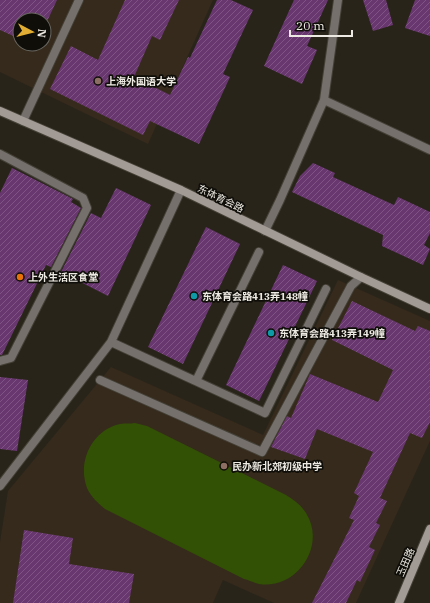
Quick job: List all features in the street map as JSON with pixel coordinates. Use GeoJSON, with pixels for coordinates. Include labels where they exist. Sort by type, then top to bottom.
{"type":"FeatureCollection","features":[{"type":"Feature","properties":{"kind":"street","name":"东体育会路"},"geometry":{"type":"LineString","coordinates":[[0,110],[181,190],[360,277],[430,309]]}},
{"type":"Feature","properties":{"kind":"street","name":"玉田路"},"geometry":{"type":"LineString","coordinates":[[399,603],[430,529]]}},
{"type":"Feature","properties":{"kind":"lane"},"geometry":{"type":"LineString","coordinates":[[23,121],[79,0]]}},
{"type":"Feature","properties":{"kind":"lane"},"geometry":{"type":"LineString","coordinates":[[265,231],[324,100],[338,0]]}},
{"type":"Feature","properties":{"kind":"lane"},"geometry":{"type":"LineString","coordinates":[[324,100],[430,150]]}},
{"type":"Feature","properties":{"kind":"lane"},"geometry":{"type":"LineString","coordinates":[[0,154],[83,198],[87,208],[11,358],[0,361]]}},
{"type":"Feature","properties":{"kind":"lane"},"geometry":{"type":"LineString","coordinates":[[0,486],[111,342],[181,190]]}},
{"type":"Feature","properties":{"kind":"lane"},"geometry":{"type":"LineString","coordinates":[[196,381],[259,252]]}},
{"type":"Feature","properties":{"kind":"lane"},"geometry":{"type":"LineString","coordinates":[[100,380],[262,452],[351,286],[360,277]]}},
{"type":"Feature","properties":{"kind":"lane"},"geometry":{"type":"LineString","coordinates":[[111,342],[265,413],[326,290]]}},
{"type":"Feature","properties":{"kind":"shaded area","name":"上海外国语大学"},"geometry":{"type":"Polygon","coordinates":[[[0,0],[213,0],[148,144],[0,72],[0,0]]]}},
{"type":"Feature","properties":{"kind":"shaded area","name":"民办新北郊初级中学"},"geometry":{"type":"Polygon","coordinates":[[[338,280],[430,321],[430,441],[356,603],[274,603],[223,580],[213,603],[0,603],[0,542],[8,491],[111,367],[263,435],[338,280]]]}},
{"type":"Feature","properties":{"kind":"green space"},"geometry":{"type":"Polygon","coordinates":[[[135,423],[147,426],[286,495],[297,503],[306,513],[312,526],[313,539],[310,552],[296,573],[285,580],[273,584],[257,584],[244,579],[105,509],[97,502],[87,488],[84,478],[84,468],[89,448],[102,433],[110,427],[120,424],[135,423]]]}},
{"type":"Feature","properties":{"kind":"building"},"geometry":{"type":"Polygon","coordinates":[[[0,0],[57,0],[51,12],[12,12],[12,35],[0,30],[0,0]]]}},
{"type":"Feature","properties":{"kind":"building"},"geometry":{"type":"Polygon","coordinates":[[[125,0],[179,0],[160,40],[152,36],[134,77],[170,95],[188,57],[190,58],[217,0],[231,0],[253,10],[223,74],[230,77],[199,144],[150,121],[143,135],[50,89],[71,46],[98,60],[125,0]]]}},
{"type":"Feature","properties":{"kind":"building"},"geometry":{"type":"Polygon","coordinates":[[[294,0],[328,0],[307,46],[317,50],[302,84],[264,66],[294,0]]]}},
{"type":"Feature","properties":{"kind":"building"},"geometry":{"type":"Polygon","coordinates":[[[363,0],[386,0],[393,25],[373,31],[363,0]]]}},
{"type":"Feature","properties":{"kind":"building"},"geometry":{"type":"Polygon","coordinates":[[[415,0],[430,0],[430,36],[405,28],[415,0]]]}},
{"type":"Feature","properties":{"kind":"building"},"geometry":{"type":"Polygon","coordinates":[[[313,163],[335,173],[333,177],[394,205],[398,197],[430,212],[430,233],[424,245],[430,249],[423,265],[382,246],[383,235],[292,192],[300,176],[313,163]]]}},
{"type":"Feature","properties":{"kind":"building","name":"上外生活区食堂"},"geometry":{"type":"Polygon","coordinates":[[[12,168],[73,199],[71,202],[81,208],[51,267],[46,265],[2,355],[0,355],[0,193],[12,168]]]}},
{"type":"Feature","properties":{"kind":"building"},"geometry":{"type":"Polygon","coordinates":[[[116,188],[151,205],[108,296],[61,272],[91,213],[101,218],[116,188]]]}},
{"type":"Feature","properties":{"kind":"building","name":"东体育会路413弄148幢"},"geometry":{"type":"Polygon","coordinates":[[[206,227],[240,244],[183,364],[148,347],[206,227]]]}},
{"type":"Feature","properties":{"kind":"building","name":"东体育会路413弄149幢"},"geometry":{"type":"Polygon","coordinates":[[[283,265],[317,281],[259,401],[226,385],[283,265]]]}},
{"type":"Feature","properties":{"kind":"building"},"geometry":{"type":"Polygon","coordinates":[[[352,301],[415,331],[418,326],[430,331],[430,422],[422,438],[410,433],[380,498],[387,501],[376,523],[380,525],[369,547],[375,550],[360,582],[357,580],[346,603],[312,603],[354,520],[349,518],[359,496],[354,493],[373,452],[317,429],[305,459],[271,447],[287,416],[291,418],[310,374],[378,402],[393,370],[332,340],[352,301]]]}},
{"type":"Feature","properties":{"kind":"building"},"geometry":{"type":"Polygon","coordinates":[[[0,377],[28,380],[17,451],[0,449],[0,377]]]}},
{"type":"Feature","properties":{"kind":"building"},"geometry":{"type":"Polygon","coordinates":[[[24,530],[73,538],[69,564],[134,574],[129,603],[13,603],[24,530]]]}},
{"type":"Feature","properties":{"kind":"place","name":"上海外国语大学"},"geometry":{"type":"Point","coordinates":[98,81]}},
{"type":"Feature","properties":{"kind":"place","name":"上外生活区食堂"},"geometry":{"type":"Point","coordinates":[20,277]}},
{"type":"Feature","properties":{"kind":"place","name":"东体育会路413弄148幢"},"geometry":{"type":"Point","coordinates":[194,296]}},
{"type":"Feature","properties":{"kind":"place","name":"东体育会路413弄149幢"},"geometry":{"type":"Point","coordinates":[271,333]}},
{"type":"Feature","properties":{"kind":"place","name":"民办新北郊初级中学"},"geometry":{"type":"Point","coordinates":[224,466]}}]}
